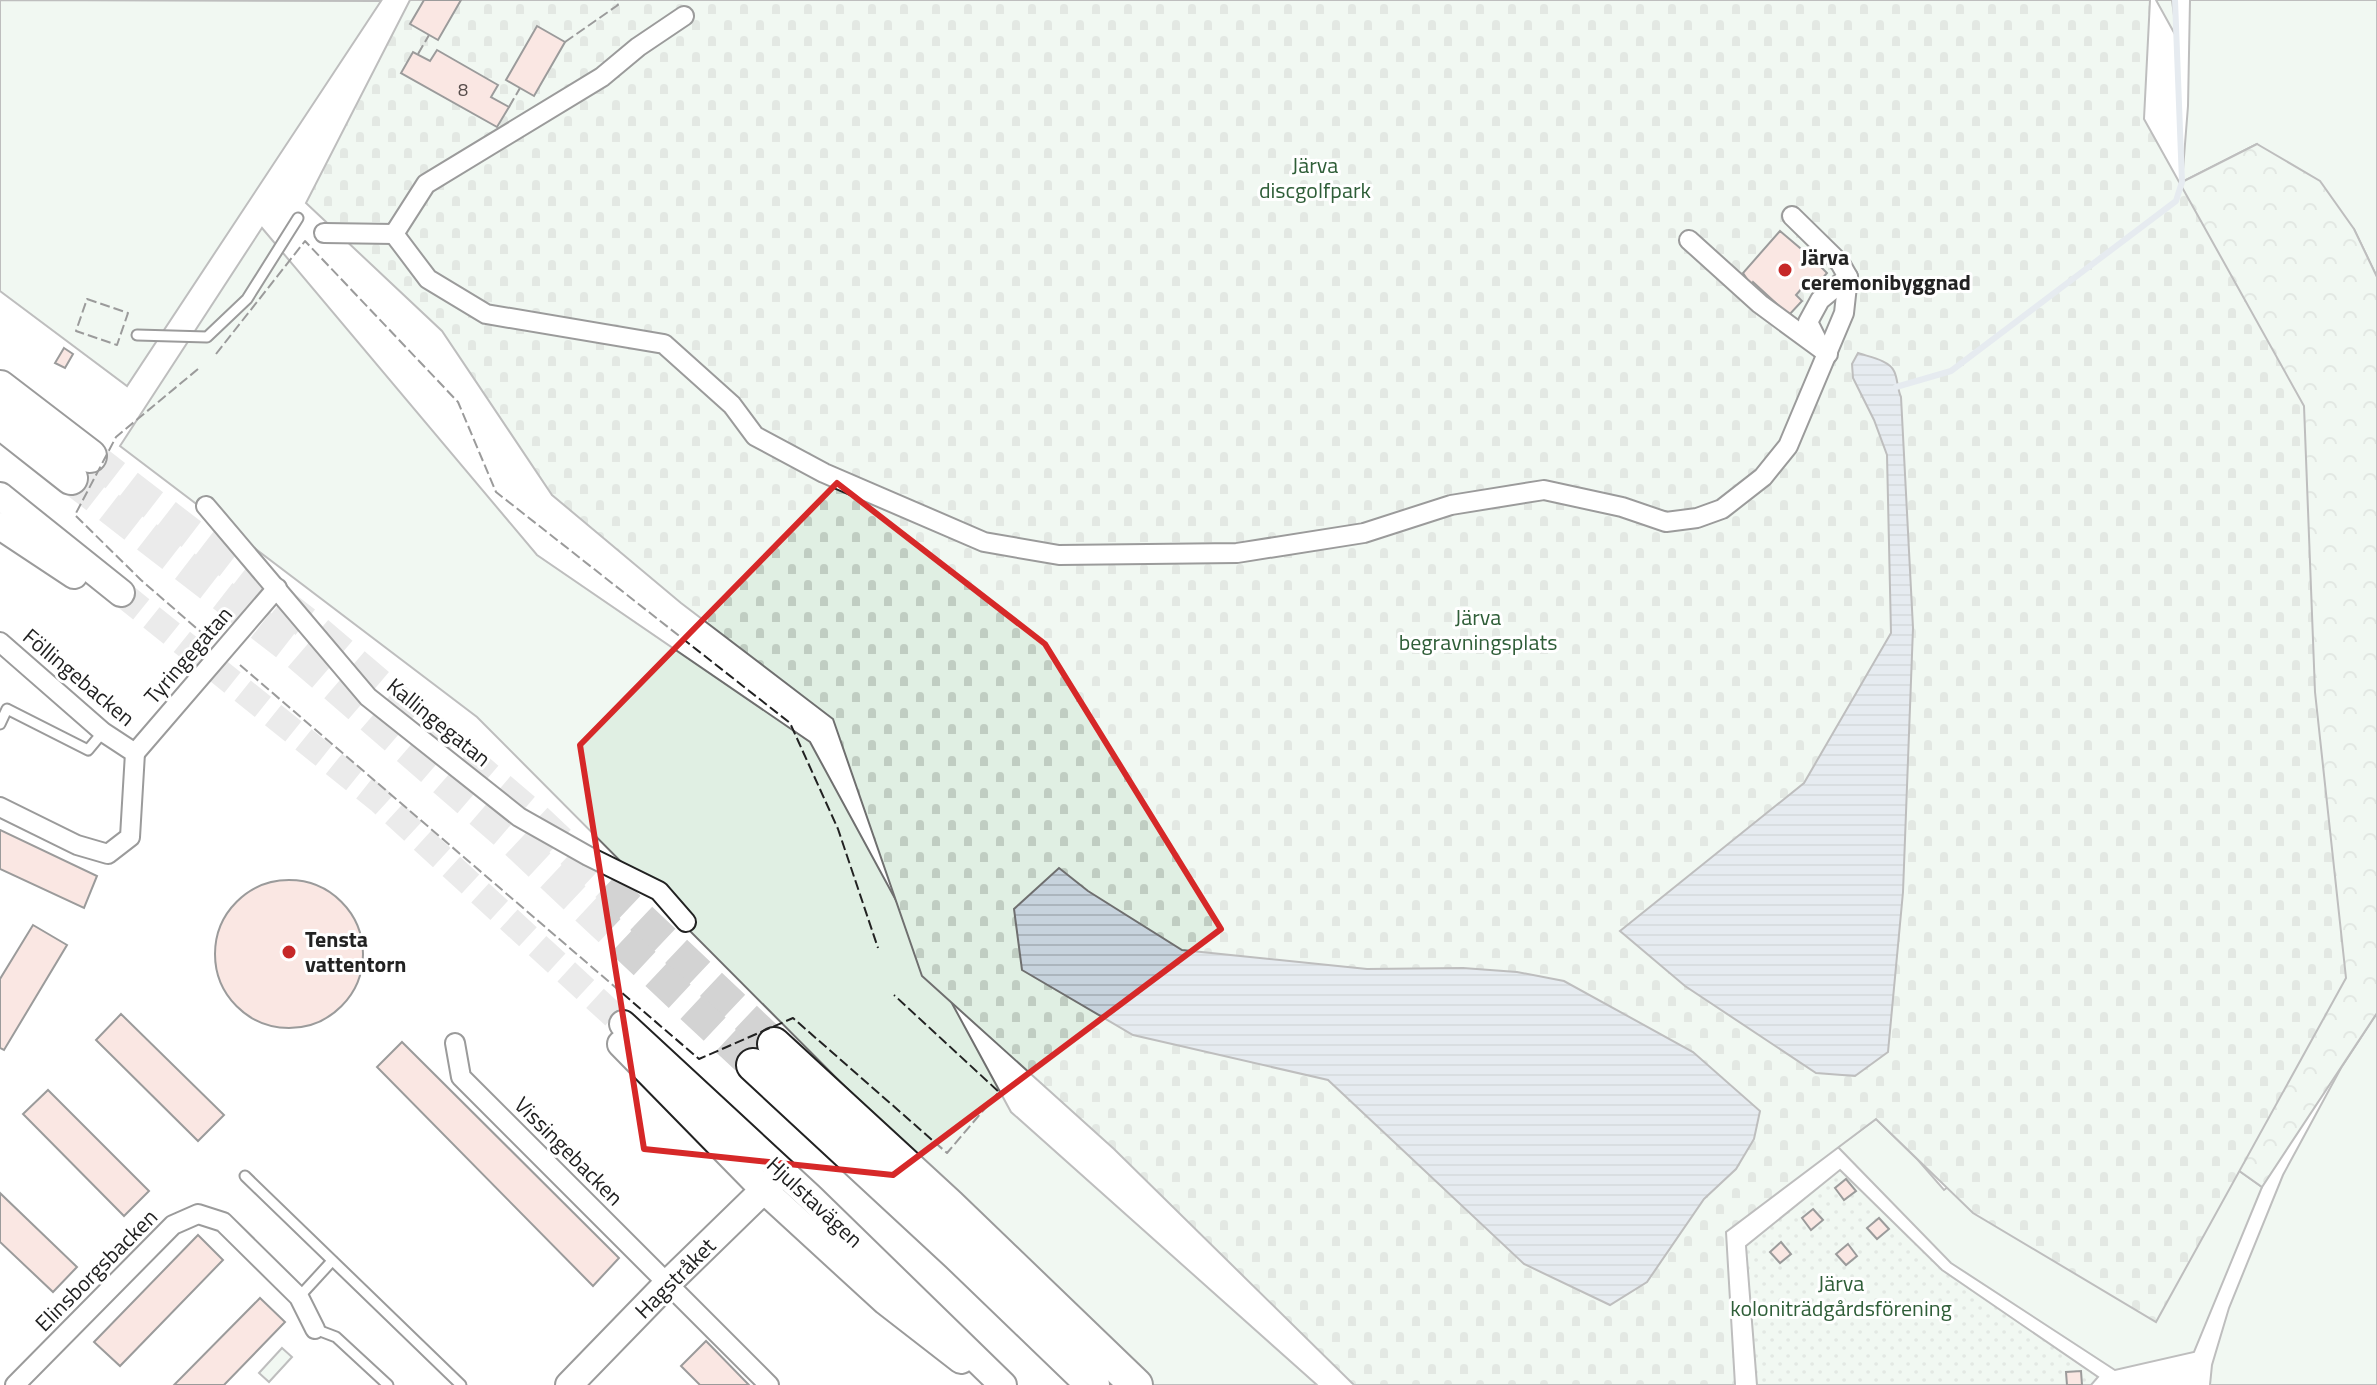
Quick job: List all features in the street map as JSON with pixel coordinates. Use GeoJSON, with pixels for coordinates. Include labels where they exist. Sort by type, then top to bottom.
{"type":"FeatureCollection","features":[{"type":"Feature","properties":{"kind":"highway"},"geometry":{"type":"LineString","coordinates":[[0,387],[80,467],[0,422]]}},
{"type":"Feature","properties":{"kind":"highway"},"geometry":{"type":"LineString","coordinates":[[1093,1385],[957,1254],[763,1055],[949,1205],[1136,1385]]}},
{"type":"Feature","properties":{"kind":"main road"},"geometry":{"type":"LineString","coordinates":[[0,496],[116,598],[0,526]]}},
{"type":"Feature","properties":{"kind":"main road","name":"Hjulstavägen"},"geometry":{"type":"LineString","coordinates":[[618,1029],[773,1181],[885,1301],[930,1338],[997,1385]]}},
{"type":"Feature","properties":{"kind":"main road","name":"Hjulstavägen"},"geometry":{"type":"LineString","coordinates":[[773,1181],[916,1297],[1003,1385]]}},
{"type":"Feature","properties":{"kind":"main road","name":"Hagstråket"},"geometry":{"type":"LineString","coordinates":[[569,1385],[773,1181]]}},
{"type":"Feature","properties":{"kind":"street"},"geometry":{"type":"LineString","coordinates":[[394,234],[426,184],[602,77],[638,47],[684,16]]}},
{"type":"Feature","properties":{"kind":"street"},"geometry":{"type":"LineString","coordinates":[[394,234],[428,279],[486,314],[664,344],[732,405],[755,436],[824,473],[984,542],[1059,555],[1237,553],[1364,533],[1451,505],[1544,490],[1622,507],[1666,522],[1697,518],[1722,509],[1763,477],[1788,446],[1844,313],[1848,277],[1840,263],[1792,216]]}},
{"type":"Feature","properties":{"kind":"street"},"geometry":{"type":"LineString","coordinates":[[324,233],[394,234]]}},
{"type":"Feature","properties":{"kind":"street"},"geometry":{"type":"LineString","coordinates":[[1689,240],[1760,304],[1825,353]]}},
{"type":"Feature","properties":{"kind":"street"},"geometry":{"type":"LineString","coordinates":[[1825,353],[1808,322],[1820,300],[1848,277]]}},
{"type":"Feature","properties":{"kind":"street","name":"Kallingegatan"},"geometry":{"type":"LineString","coordinates":[[206,506],[368,697],[519,817],[659,891],[686,922]]}},
{"type":"Feature","properties":{"kind":"street","name":"Tyringegatan"},"geometry":{"type":"LineString","coordinates":[[135,753],[277,588]]}},
{"type":"Feature","properties":{"kind":"street","name":"Föllingebacken"},"geometry":{"type":"LineString","coordinates":[[0,642],[103,732],[135,753],[130,837],[108,854],[77,845],[0,807]]}},
{"type":"Feature","properties":{"kind":"street","name":"Vissingebacken"},"geometry":{"type":"LineString","coordinates":[[455,1043],[461,1077],[769,1385]]}},
{"type":"Feature","properties":{"kind":"street","name":"Elinsborgsbacken"},"geometry":{"type":"LineString","coordinates":[[15,1385],[173,1225],[198,1214],[223,1222],[299,1297],[315,1329]]}},
{"type":"Feature","properties":{"kind":"lane"},"geometry":{"type":"LineString","coordinates":[[137,335],[207,337],[247,299],[298,218]]}},
{"type":"Feature","properties":{"kind":"lane"},"geometry":{"type":"LineString","coordinates":[[0,724],[7,709],[88,750],[103,732]]}},
{"type":"Feature","properties":{"kind":"lane"},"geometry":{"type":"LineString","coordinates":[[245,1176],[461,1385]]}},
{"type":"Feature","properties":{"kind":"lane"},"geometry":{"type":"LineString","coordinates":[[299,1297],[332,1261]]}},
{"type":"Feature","properties":{"kind":"lane"},"geometry":{"type":"LineString","coordinates":[[315,1329],[336,1337],[388,1385]]}},
{"type":"Feature","properties":{"kind":"highlighted area"},"geometry":{"type":"Polygon","coordinates":[[[837,483],[1045,644],[1221,929],[893,1175],[644,1149],[580,745],[837,483]]]}},
{"type":"Feature","properties":{"kind":"green space"},"geometry":{"type":"Polygon","coordinates":[[[0,0],[381,1],[127,386],[0,291],[0,0]]]}},
{"type":"Feature","properties":{"kind":"green space","name":"Järva begravningsplats"},"geometry":{"type":"Polygon","coordinates":[[[410,0],[2150,0],[2144,119],[2304,406],[2315,692],[2346,978],[2156,1322],[1973,1213],[1876,1119],[1726,1232],[1735,1385],[1354,1385],[1114,1149],[922,976],[833,719],[681,603],[552,495],[442,331],[306,203],[410,0]]]}},
{"type":"Feature","properties":{"kind":"green space"},"geometry":{"type":"Polygon","coordinates":[[[2156,0],[2172,0],[2177,38],[2156,0]]]}},
{"type":"Feature","properties":{"kind":"green space"},"geometry":{"type":"Polygon","coordinates":[[[2190,0],[2377,0],[2377,277],[2354,229],[2257,144],[2182,182],[2188,106],[2190,0]]]}},
{"type":"Feature","properties":{"kind":"green space"},"geometry":{"type":"Polygon","coordinates":[[[2257,144],[2320,181],[2354,229],[2377,277],[2377,1013],[2262,1187],[2197,1141],[2141,229],[2182,182],[2257,144]]]}},
{"type":"Feature","properties":{"kind":"green space"},"geometry":{"type":"Polygon","coordinates":[[[262,228],[537,555],[810,742],[1011,1112],[1317,1385],[1142,1385],[477,717],[120,446],[262,228]]]}},
{"type":"Feature","properties":{"kind":"green space"},"geometry":{"type":"Polygon","coordinates":[[[2377,1013],[2377,1385],[2210,1385],[2212,1365],[2229,1308],[2283,1175],[2341,1068],[2377,1013]]]}},
{"type":"Feature","properties":{"kind":"green space"},"geometry":{"type":"Polygon","coordinates":[[[2049,1110],[2197,1141],[2262,1187],[2194,1352],[2115,1370],[1951,1263],[1838,1147],[1876,1119],[1944,1190],[2049,1110]]]}},
{"type":"Feature","properties":{"kind":"green space","name":"Järva koloniträdgårdsförening"},"geometry":{"type":"Polygon","coordinates":[[[1840,1170],[1942,1270],[2098,1377],[2091,1385],[1757,1385],[1746,1246],[1840,1170]]]}},
{"type":"Feature","properties":{"kind":"green space"},"geometry":{"type":"Polygon","coordinates":[[[282,1348],[292,1357],[269,1382],[259,1373],[282,1348]]]}},
{"type":"Feature","properties":{"kind":"shaded area"},"geometry":{"type":"Polygon","coordinates":[[[1858,353],[1891,367],[1901,397],[1913,628],[1903,892],[1888,1052],[1855,1076],[1816,1073],[1685,986],[1620,931],[1804,783],[1891,633],[1887,455],[1853,378],[1852,364],[1858,353]]]}},
{"type":"Feature","properties":{"kind":"shaded area"},"geometry":{"type":"Polygon","coordinates":[[[1059,868],[1088,891],[1182,950],[1367,969],[1463,968],[1517,972],[1564,981],[1693,1052],[1760,1111],[1754,1139],[1736,1169],[1704,1199],[1647,1282],[1610,1305],[1524,1264],[1328,1080],[1133,1035],[1022,970],[1014,909],[1059,868]]]}},
{"type":"Feature","properties":{"kind":"building"},"geometry":{"type":"Polygon","coordinates":[[[424,0],[461,0],[438,40],[410,24],[424,0]]]}},
{"type":"Feature","properties":{"kind":"building"},"geometry":{"type":"Polygon","coordinates":[[[537,26],[565,42],[534,96],[506,80],[537,26]]]}},
{"type":"Feature","properties":{"kind":"building"},"geometry":{"type":"Polygon","coordinates":[[[437,50],[498,85],[491,97],[509,107],[497,127],[401,73],[413,52],[430,61],[437,50]]]}},
{"type":"Feature","properties":{"kind":"building","name":"Järva ceremonibyggnad"},"geometry":{"type":"Polygon","coordinates":[[[1780,231],[1813,259],[1816,257],[1824,264],[1821,267],[1827,273],[1816,286],[1809,280],[1796,295],[1802,301],[1789,315],[1776,307],[1778,305],[1753,282],[1751,285],[1743,273],[1780,231]]]}},
{"type":"Feature","properties":{"kind":"building"},"geometry":{"type":"Polygon","coordinates":[[[64,348],[73,354],[65,368],[55,363],[64,348]]]}},
{"type":"Feature","properties":{"kind":"building"},"geometry":{"type":"Polygon","coordinates":[[[0,830],[97,876],[84,908],[0,869],[0,830]]]}},
{"type":"Feature","properties":{"kind":"building","name":"Tensta vattentorn"},"geometry":{"type":"Polygon","coordinates":[[[289,880],[317,885],[342,901],[358,926],[363,954],[358,982],[342,1007],[317,1023],[289,1028],[261,1023],[236,1007],[220,982],[215,954],[220,926],[236,901],[261,885],[289,880]]]}},
{"type":"Feature","properties":{"kind":"building"},"geometry":{"type":"Polygon","coordinates":[[[33,925],[67,945],[4,1050],[0,1048],[0,979],[33,925]]]}},
{"type":"Feature","properties":{"kind":"building"},"geometry":{"type":"Polygon","coordinates":[[[121,1014],[224,1115],[198,1141],[96,1040],[121,1014]]]}},
{"type":"Feature","properties":{"kind":"building"},"geometry":{"type":"Polygon","coordinates":[[[402,1042],[619,1258],[593,1286],[377,1067],[402,1042]]]}},
{"type":"Feature","properties":{"kind":"building"},"geometry":{"type":"Polygon","coordinates":[[[48,1090],[149,1191],[124,1216],[23,1114],[48,1090]]]}},
{"type":"Feature","properties":{"kind":"building"},"geometry":{"type":"Polygon","coordinates":[[[1846,1179],[1856,1191],[1844,1200],[1835,1188],[1846,1179]]]}},
{"type":"Feature","properties":{"kind":"building"},"geometry":{"type":"Polygon","coordinates":[[[0,1193],[77,1267],[53,1292],[0,1242],[0,1193]]]}},
{"type":"Feature","properties":{"kind":"building"},"geometry":{"type":"Polygon","coordinates":[[[1813,1209],[1823,1220],[1811,1230],[1802,1218],[1813,1209]]]}},
{"type":"Feature","properties":{"kind":"building"},"geometry":{"type":"Polygon","coordinates":[[[1879,1218],[1889,1229],[1877,1239],[1867,1228],[1879,1218]]]}},
{"type":"Feature","properties":{"kind":"building"},"geometry":{"type":"Polygon","coordinates":[[[198,1235],[223,1260],[120,1366],[94,1342],[198,1235]]]}},
{"type":"Feature","properties":{"kind":"building"},"geometry":{"type":"Polygon","coordinates":[[[1781,1242],[1791,1254],[1780,1263],[1770,1252],[1781,1242]]]}},
{"type":"Feature","properties":{"kind":"building"},"geometry":{"type":"Polygon","coordinates":[[[1848,1244],[1857,1256],[1846,1265],[1836,1254],[1848,1244]]]}},
{"type":"Feature","properties":{"kind":"building"},"geometry":{"type":"Polygon","coordinates":[[[260,1298],[285,1322],[224,1385],[174,1385],[260,1298]]]}},
{"type":"Feature","properties":{"kind":"building"},"geometry":{"type":"Polygon","coordinates":[[[706,1341],[749,1385],[700,1385],[681,1366],[706,1341]]]}},
{"type":"Feature","properties":{"kind":"building"},"geometry":{"type":"Polygon","coordinates":[[[2081,1371],[2082,1385],[2067,1385],[2066,1372],[2081,1371]]]}},
{"type":"Feature","properties":{"kind":"waterway"},"geometry":{"type":"LineString","coordinates":[[1896,387],[1951,371],[2176,201],[2182,182],[2175,0]]}},
{"type":"Feature","properties":{"kind":"tunnel"},"geometry":{"type":"LineString","coordinates":[[90,456],[314,629],[535,818],[774,1044]]}},
{"type":"Feature","properties":{"kind":"tunnel"},"geometry":{"type":"LineString","coordinates":[[71,478],[294,651],[514,841],[753,1065]]}},
{"type":"Feature","properties":{"kind":"tunnel"},"geometry":{"type":"LineString","coordinates":[[121,593],[379,800],[623,1024]]}},
{"type":"Feature","properties":{"kind":"fence"},"geometry":{"type":"LineString","coordinates":[[565,42],[618,5],[615,0]]}},
{"type":"Feature","properties":{"kind":"fence"},"geometry":{"type":"LineString","coordinates":[[418,54],[429,35]]}},
{"type":"Feature","properties":{"kind":"fence"},"geometry":{"type":"LineString","coordinates":[[509,107],[520,88]]}},
{"type":"Feature","properties":{"kind":"fence"},"geometry":{"type":"LineString","coordinates":[[216,354],[305,241],[458,402],[496,492],[790,723],[838,829],[878,948]]}},
{"type":"Feature","properties":{"kind":"fence"},"geometry":{"type":"LineString","coordinates":[[87,299],[128,313],[117,345],[76,331],[87,299]]}},
{"type":"Feature","properties":{"kind":"fence"},"geometry":{"type":"LineString","coordinates":[[198,369],[116,437],[75,515],[141,580],[202,633]]}},
{"type":"Feature","properties":{"kind":"fence"},"geometry":{"type":"LineString","coordinates":[[240,665],[699,1059],[793,1018],[947,1153],[999,1092],[894,995]]}},
{"type":"Feature","properties":{"kind":"place","name":"Järva ceremonibyggnad"},"geometry":{"type":"Point","coordinates":[1785,270]}},
{"type":"Feature","properties":{"kind":"place","name":"Tensta vattentorn"},"geometry":{"type":"Point","coordinates":[289,952]}},
{"type":"Feature","properties":{"kind":"park label","name":"Järva discgolfpark"},"geometry":{"type":"Point","coordinates":[1315,178]}}]}
